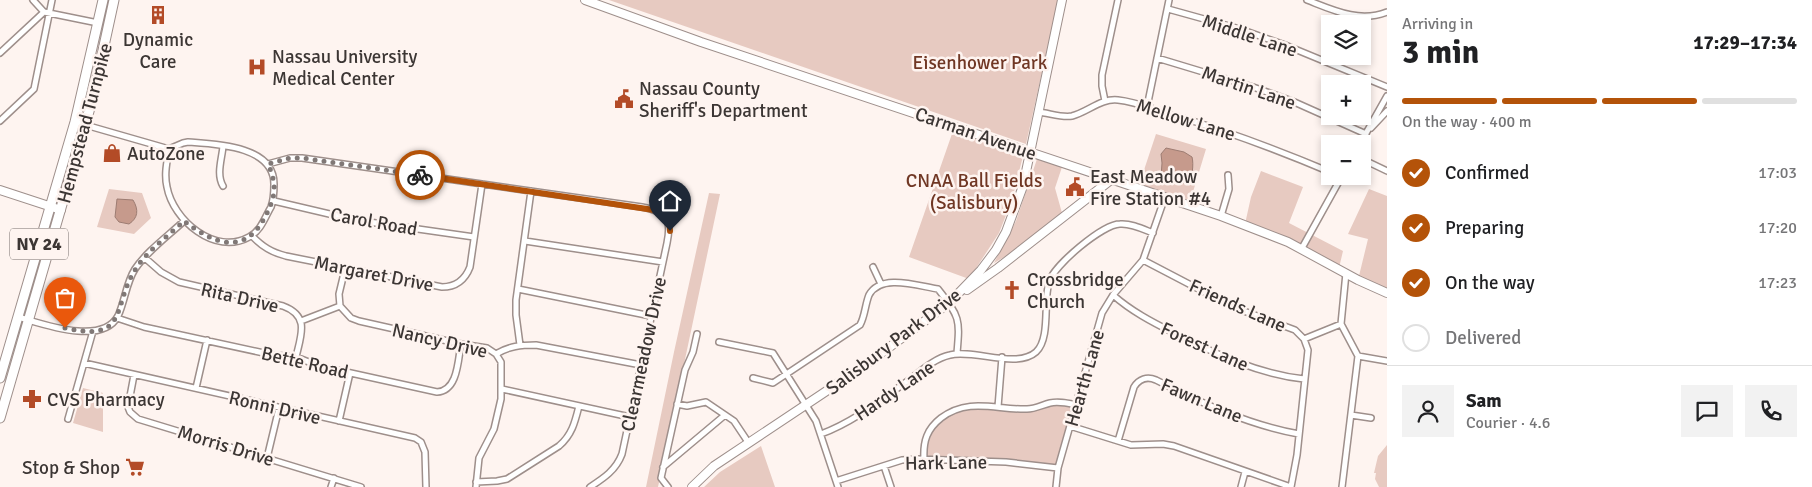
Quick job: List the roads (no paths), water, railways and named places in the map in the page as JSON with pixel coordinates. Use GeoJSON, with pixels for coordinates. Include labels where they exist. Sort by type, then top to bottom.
{"type":"FeatureCollection","features":[{"type":"Feature","properties":{"kind":"main road","name":"Hempstead Turnpike"},"geometry":{"type":"LineString","coordinates":[[0,378],[4,347],[18,317],[75,122],[103,0]]}},
{"type":"Feature","properties":{"kind":"main road","name":"Hempstead Turnpike"},"geometry":{"type":"LineString","coordinates":[[0,418],[85,125],[100,69],[114,0]]}},
{"type":"Feature","properties":{"kind":"main road","name":"Carman Avenue"},"geometry":{"type":"LineString","coordinates":[[585,0],[701,42],[1221,216],[1302,248],[1358,280],[1387,292]]}},
{"type":"Feature","properties":{"kind":"main road","name":"Salisbury Park Drive"},"geometry":{"type":"LineString","coordinates":[[692,487],[714,466],[864,366],[949,303],[962,291],[989,259],[1012,219],[1023,186],[1062,0]]}},
{"type":"Feature","properties":{"kind":"main road"},"geometry":{"type":"LineString","coordinates":[[962,291],[970,289],[1112,179]]}},
{"type":"Feature","properties":{"kind":"main road"},"geometry":{"type":"LineString","coordinates":[[0,190],[61,210]]}},
{"type":"Feature","properties":{"kind":"main road"},"geometry":{"type":"LineString","coordinates":[[989,259],[992,265],[998,268]]}},
{"type":"Feature","properties":{"kind":"street"},"geometry":{"type":"LineString","coordinates":[[33,0],[47,12],[99,23]]}},
{"type":"Feature","properties":{"kind":"street"},"geometry":{"type":"LineString","coordinates":[[0,121],[34,89],[47,12],[52,0]]}},
{"type":"Feature","properties":{"kind":"street"},"geometry":{"type":"LineString","coordinates":[[1105,101],[1102,75],[1118,0]]}},
{"type":"Feature","properties":{"kind":"street"},"geometry":{"type":"LineString","coordinates":[[1147,107],[1170,0]]}},
{"type":"Feature","properties":{"kind":"street"},"geometry":{"type":"LineString","coordinates":[[1307,0],[1361,18],[1387,12]]}},
{"type":"Feature","properties":{"kind":"street","name":"Middle Lane"},"geometry":{"type":"LineString","coordinates":[[1168,8],[1240,29],[1285,45],[1387,88]]}},
{"type":"Feature","properties":{"kind":"street"},"geometry":{"type":"LineString","coordinates":[[0,53],[47,12]]}},
{"type":"Feature","properties":{"kind":"street","name":"Martin Lane"},"geometry":{"type":"LineString","coordinates":[[1157,58],[1224,77],[1261,90],[1366,134]]}},
{"type":"Feature","properties":{"kind":"street"},"geometry":{"type":"LineString","coordinates":[[1366,134],[1387,96]]}},
{"type":"Feature","properties":{"kind":"street","name":"Mellow Lane"},"geometry":{"type":"LineString","coordinates":[[1038,112],[1073,116],[1105,101],[1121,100],[1218,128],[1321,168]]}},
{"type":"Feature","properties":{"kind":"street"},"geometry":{"type":"LineString","coordinates":[[1366,134],[1387,111]]}},
{"type":"Feature","properties":{"kind":"street"},"geometry":{"type":"LineString","coordinates":[[75,122],[169,149],[182,142],[188,142],[250,151],[268,164],[274,177],[274,200],[262,224],[252,236],[233,242],[216,240],[202,234],[184,221],[172,202],[167,187],[166,173],[169,149]]}},
{"type":"Feature","properties":{"kind":"street"},"geometry":{"type":"LineString","coordinates":[[223,186],[220,181],[220,173],[224,146]]}},
{"type":"Feature","properties":{"kind":"street","name":"Clearmeadow Drive"},"geometry":{"type":"LineString","coordinates":[[268,164],[290,158],[302,158],[658,211],[666,217],[670,226],[622,454],[617,465],[606,476],[590,487]]}},
{"type":"Feature","properties":{"kind":"street"},"geometry":{"type":"LineString","coordinates":[[1371,163],[1387,171]]}},
{"type":"Feature","properties":{"kind":"street"},"geometry":{"type":"LineString","coordinates":[[1221,216],[1229,189],[1228,174]]}},
{"type":"Feature","properties":{"kind":"street","name":"Margaret Drive"},"geometry":{"type":"LineString","coordinates":[[252,236],[263,248],[271,252],[345,269],[442,287],[452,286],[460,282],[470,267],[482,184]]}},
{"type":"Feature","properties":{"kind":"street"},"geometry":{"type":"LineString","coordinates":[[1302,248],[1337,185]]}},
{"type":"Feature","properties":{"kind":"street"},"geometry":{"type":"LineString","coordinates":[[520,345],[516,315],[531,191]]}},
{"type":"Feature","properties":{"kind":"street","name":"Hearth Lane"},"geometry":{"type":"LineString","coordinates":[[1056,487],[1058,468],[1102,314],[1113,295],[1143,260],[1165,196]]}},
{"type":"Feature","properties":{"kind":"street","name":"Carol Road"},"geometry":{"type":"LineString","coordinates":[[274,200],[364,222],[474,237]]}},
{"type":"Feature","properties":{"kind":"street"},"geometry":{"type":"LineString","coordinates":[[18,317],[77,331],[93,332],[108,326],[117,318],[135,269],[184,221]]}},
{"type":"Feature","properties":{"kind":"street","name":"Hardy Lane"},"geometry":{"type":"LineString","coordinates":[[822,434],[838,428],[933,362],[957,354],[1025,358],[1036,352],[1041,346],[1044,336],[1049,282],[1053,272],[1063,261],[1112,225],[1130,225],[1153,233]]}},
{"type":"Feature","properties":{"kind":"street"},"geometry":{"type":"LineString","coordinates":[[524,240],[663,262]]}},
{"type":"Feature","properties":{"kind":"street","name":"Rita Drive"},"geometry":{"type":"LineString","coordinates":[[145,258],[161,272],[180,282],[283,306],[292,310],[301,321],[302,328],[296,357]]}},
{"type":"Feature","properties":{"kind":"street","name":"Friends Lane"},"geometry":{"type":"LineString","coordinates":[[1143,260],[1233,306],[1294,330],[1304,338],[1308,350],[1291,487]]}},
{"type":"Feature","properties":{"kind":"street"},"geometry":{"type":"LineString","coordinates":[[872,267],[881,284]]}},
{"type":"Feature","properties":{"kind":"street"},"geometry":{"type":"LineString","coordinates":[[301,321],[340,306],[339,294],[345,269]]}},
{"type":"Feature","properties":{"kind":"street"},"geometry":{"type":"LineString","coordinates":[[1342,487],[1358,356],[1341,324],[1346,273]]}},
{"type":"Feature","properties":{"kind":"street"},"geometry":{"type":"LineString","coordinates":[[753,378],[772,383],[860,325],[869,296],[873,290],[881,284],[890,282],[938,289],[949,303],[959,321],[957,354]]}},
{"type":"Feature","properties":{"kind":"street"},"geometry":{"type":"LineString","coordinates":[[518,289],[651,316]]}},
{"type":"Feature","properties":{"kind":"street","name":"Forest Lane"},"geometry":{"type":"LineString","coordinates":[[1113,295],[1136,314],[1215,354],[1273,375],[1304,379]]}},
{"type":"Feature","properties":{"kind":"street","name":"Nancy Drive"},"geometry":{"type":"LineString","coordinates":[[340,306],[351,318],[359,321],[486,348],[496,354],[506,348],[520,345],[536,345],[641,365]]}},
{"type":"Feature","properties":{"kind":"street","name":"Bette Road"},"geometry":{"type":"LineString","coordinates":[[117,318],[144,327],[273,355],[296,357],[319,366],[430,391],[442,392],[450,387],[453,381],[461,344]]}},
{"type":"Feature","properties":{"kind":"street"},"geometry":{"type":"LineString","coordinates":[[1304,338],[1341,324]]}},
{"type":"Feature","properties":{"kind":"street"},"geometry":{"type":"LineString","coordinates":[[68,419],[93,332]]}},
{"type":"Feature","properties":{"kind":"street"},"geometry":{"type":"LineString","coordinates":[[668,487],[661,478],[663,467],[685,370],[693,352],[697,334]]}},
{"type":"Feature","properties":{"kind":"street"},"geometry":{"type":"LineString","coordinates":[[196,388],[206,340]]}},
{"type":"Feature","properties":{"kind":"street"},"geometry":{"type":"LineString","coordinates":[[719,342],[773,353],[807,405],[822,434],[837,484]]}},
{"type":"Feature","properties":{"kind":"street"},"geometry":{"type":"LineString","coordinates":[[496,354],[501,362],[502,389],[494,429],[479,458],[476,484],[507,479],[560,446],[567,440],[573,430],[579,406]]}},
{"type":"Feature","properties":{"kind":"street"},"geometry":{"type":"LineString","coordinates":[[1358,356],[1387,361]]}},
{"type":"Feature","properties":{"kind":"street"},"geometry":{"type":"LineString","coordinates":[[998,407],[1002,357]]}},
{"type":"Feature","properties":{"kind":"street","name":"Ronni Drive"},"geometry":{"type":"LineString","coordinates":[[84,363],[419,440],[425,452],[426,487]]}},
{"type":"Feature","properties":{"kind":"street"},"geometry":{"type":"LineString","coordinates":[[339,421],[350,373]]}},
{"type":"Feature","properties":{"kind":"street","name":"Morris Drive"},"geometry":{"type":"LineString","coordinates":[[134,375],[128,404],[130,412],[135,417],[361,487]]}},
{"type":"Feature","properties":{"kind":"street","name":"Fawn Lane"},"geometry":{"type":"LineString","coordinates":[[1118,441],[1134,387],[1139,381],[1148,378],[1156,380],[1202,403],[1274,429],[1299,434]]}},
{"type":"Feature","properties":{"kind":"street"},"geometry":{"type":"LineString","coordinates":[[502,389],[630,417]]}},
{"type":"Feature","properties":{"kind":"street"},"geometry":{"type":"LineString","coordinates":[[677,404],[687,406],[706,402],[734,421],[748,442]]}},
{"type":"Feature","properties":{"kind":"street"},"geometry":{"type":"LineString","coordinates":[[924,459],[924,443],[928,432],[935,423],[947,414],[967,406],[1032,409],[1060,402],[1076,406]]}},
{"type":"Feature","properties":{"kind":"street"},"geometry":{"type":"LineString","coordinates":[[267,458],[279,408]]}},
{"type":"Feature","properties":{"kind":"street"},"geometry":{"type":"LineString","coordinates":[[663,467],[725,415]]}},
{"type":"Feature","properties":{"kind":"street"},"geometry":{"type":"LineString","coordinates":[[1351,415],[1371,418]]}},
{"type":"Feature","properties":{"kind":"street"},"geometry":{"type":"LineString","coordinates":[[1070,426],[1131,445],[1163,444],[1174,446],[1291,487]]}},
{"type":"Feature","properties":{"kind":"street","name":"Hark Lane"},"geometry":{"type":"LineString","coordinates":[[837,484],[902,460],[1006,462],[1058,468]]}},
{"type":"Feature","properties":{"kind":"street"},"geometry":{"type":"LineString","coordinates":[[884,466],[891,487]]}},
{"type":"Feature","properties":{"kind":"street"},"geometry":{"type":"LineString","coordinates":[[1241,487],[1245,472]]}},
{"type":"Feature","properties":{"kind":"street"},"geometry":{"type":"LineString","coordinates":[[331,487],[334,478]]}},
{"type":"Feature","properties":{"kind":"place","name":"Dynamic Care"},"geometry":{"type":"Point","coordinates":[158,15]}},
{"type":"Feature","properties":{"kind":"place","name":"Nassau University Medical Center"},"geometry":{"type":"Point","coordinates":[257,67]}},
{"type":"Feature","properties":{"kind":"place","name":"Nassau County Sheriff's Department"},"geometry":{"type":"Point","coordinates":[624,99]}},
{"type":"Feature","properties":{"kind":"place","name":"AutoZone"},"geometry":{"type":"Point","coordinates":[112,153]}},
{"type":"Feature","properties":{"kind":"place","name":"East Meadow Fire Station #4"},"geometry":{"type":"Point","coordinates":[1075,187]}},
{"type":"Feature","properties":{"kind":"place","name":"Crossbridge Church"},"geometry":{"type":"Point","coordinates":[1012,290]}},
{"type":"Feature","properties":{"kind":"place","name":"CVS Pharmacy"},"geometry":{"type":"Point","coordinates":[32,399]}},
{"type":"Feature","properties":{"kind":"place","name":"Stop & Shop"},"geometry":{"type":"Point","coordinates":[135,467]}},
{"type":"Feature","properties":{"kind":"park label","name":"Eisenhower Park"},"geometry":{"type":"Point","coordinates":[980,62]}},
{"type":"Feature","properties":{"kind":"park label","name":"CNAA Ball Fields (Salisbury)"},"geometry":{"type":"Point","coordinates":[974,191]}}]}
